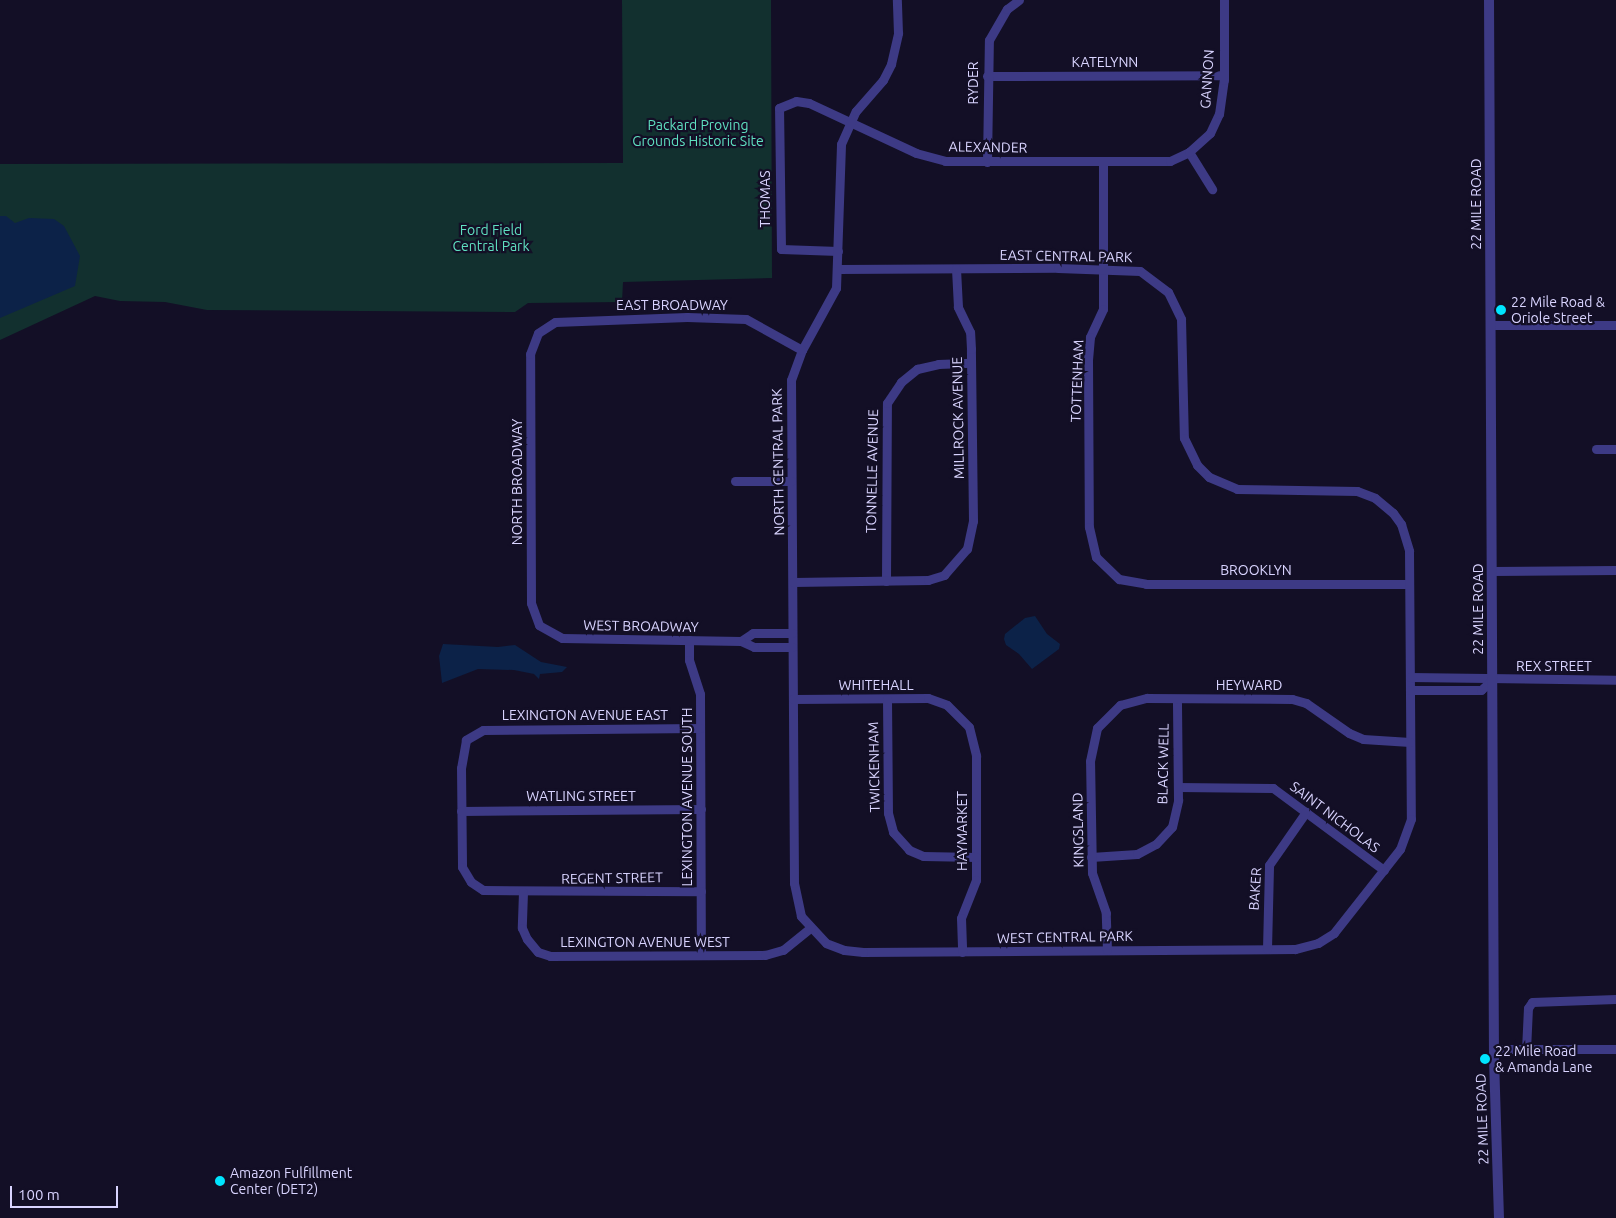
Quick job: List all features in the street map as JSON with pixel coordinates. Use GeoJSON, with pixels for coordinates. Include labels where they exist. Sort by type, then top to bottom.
{"type":"FeatureCollection","features":[{"type":"Feature","properties":{"kind":"street","name":"NORTH CENTRAL PARK"},"geometry":{"type":"LineString","coordinates":[[804,920],[794,890],[791,380],[802,350],[833,295],[838,270],[841,144],[850,120],[891,64],[898,33],[897,0]]}},
{"type":"Feature","properties":{"kind":"street","name":"RYDER"},"geometry":{"type":"LineString","coordinates":[[987,162],[989,40],[1007,9],[1019,0]]}},
{"type":"Feature","properties":{"kind":"street","name":"GANNON"},"geometry":{"type":"LineString","coordinates":[[1103,162],[1170,161],[1189,152],[1210,133],[1220,114],[1224,75],[1224,0]]}},
{"type":"Feature","properties":{"kind":"street","name":"22 MILE ROAD"},"geometry":{"type":"LineString","coordinates":[[1489,0],[1494,1049],[1499,1218]]}},
{"type":"Feature","properties":{"kind":"street","name":"KATELYNN"},"geometry":{"type":"LineString","coordinates":[[987,76],[1224,75]]}},
{"type":"Feature","properties":{"kind":"street","name":"THOMAS"},"geometry":{"type":"LineString","coordinates":[[838,251],[780,249],[778,115],[779,108],[796,101],[809,102],[850,120]]}},
{"type":"Feature","properties":{"kind":"street","name":"ALEXANDER"},"geometry":{"type":"LineString","coordinates":[[850,120],[933,159],[987,162],[1103,162]]}},
{"type":"Feature","properties":{"kind":"street"},"geometry":{"type":"LineString","coordinates":[[1189,152],[1212,189]]}},
{"type":"Feature","properties":{"kind":"street","name":"TOTTENHAM"},"geometry":{"type":"LineString","coordinates":[[1103,162],[1103,309],[1089,344],[1089,527],[1096,557],[1106,570]]}},
{"type":"Feature","properties":{"kind":"street","name":"EAST CENTRAL PARK"},"geometry":{"type":"LineString","coordinates":[[838,270],[1103,268],[1140,271],[1162,285],[1176,306],[1182,338],[1184,434],[1197,465],[1209,477],[1232,488],[1348,490],[1375,498],[1401,524],[1409,551],[1409,584]]}},
{"type":"Feature","properties":{"kind":"street","name":"MILLROCK AVENUE"},"geometry":{"type":"LineString","coordinates":[[886,581],[928,580],[944,575],[956,566],[967,550],[973,529],[970,332],[956,301],[956,269]]}},
{"type":"Feature","properties":{"kind":"street","name":"EAST BROADWAY"},"geometry":{"type":"LineString","coordinates":[[538,333],[551,323],[563,320],[740,318],[755,322],[802,350]]}},
{"type":"Feature","properties":{"kind":"street"},"geometry":{"type":"LineString","coordinates":[[1491,325],[1616,325]]}},
{"type":"Feature","properties":{"kind":"street","name":"NORTH BROADWAY"},"geometry":{"type":"LineString","coordinates":[[538,333],[532,344],[530,363],[531,594],[533,613],[544,630]]}},
{"type":"Feature","properties":{"kind":"street","name":"TONNELLE AVENUE"},"geometry":{"type":"LineString","coordinates":[[886,581],[887,403],[901,382],[917,369],[938,364],[971,363]]}},
{"type":"Feature","properties":{"kind":"street"},"geometry":{"type":"LineString","coordinates":[[1596,449],[1616,449]]}},
{"type":"Feature","properties":{"kind":"street"},"geometry":{"type":"LineString","coordinates":[[735,481],[791,481]]}},
{"type":"Feature","properties":{"kind":"street","name":"BROOKLYN"},"geometry":{"type":"LineString","coordinates":[[1106,570],[1119,580],[1146,584],[1409,584]]}},
{"type":"Feature","properties":{"kind":"street"},"geometry":{"type":"LineString","coordinates":[[1492,571],[1616,570]]}},
{"type":"Feature","properties":{"kind":"street"},"geometry":{"type":"LineString","coordinates":[[793,582],[886,581]]}},
{"type":"Feature","properties":{"kind":"street"},"geometry":{"type":"LineString","coordinates":[[1384,870],[1400,849],[1410,827],[1409,584]]}},
{"type":"Feature","properties":{"kind":"street","name":"WEST BROADWAY"},"geometry":{"type":"LineString","coordinates":[[544,630],[562,638],[741,641],[754,647],[792,647]]}},
{"type":"Feature","properties":{"kind":"street","name":"WEST BROADWAY"},"geometry":{"type":"LineString","coordinates":[[741,641],[753,633],[792,632]]}},
{"type":"Feature","properties":{"kind":"street"},"geometry":{"type":"LineString","coordinates":[[772,633],[772,647]]}},
{"type":"Feature","properties":{"kind":"street","name":"LEXINGTON AVENUE SOUTH"},"geometry":{"type":"LineString","coordinates":[[689,640],[690,665],[700,694],[701,956]]}},
{"type":"Feature","properties":{"kind":"street","name":"REX STREET"},"geometry":{"type":"LineString","coordinates":[[1410,677],[1474,677],[1492,680],[1616,680]]}},
{"type":"Feature","properties":{"kind":"street"},"geometry":{"type":"LineString","coordinates":[[1410,690],[1481,690],[1492,680]]}},
{"type":"Feature","properties":{"kind":"street","name":"WHITEHALL"},"geometry":{"type":"LineString","coordinates":[[793,699],[928,698],[947,705],[956,712]]}},
{"type":"Feature","properties":{"kind":"street","name":"HEYWARD"},"geometry":{"type":"LineString","coordinates":[[1110,713],[1120,705],[1138,699],[1292,698],[1314,708],[1356,736],[1371,740],[1410,742]]}},
{"type":"Feature","properties":{"kind":"street","name":"TWICKENHAM"},"geometry":{"type":"LineString","coordinates":[[887,699],[888,812],[893,832],[909,850],[923,856],[976,857]]}},
{"type":"Feature","properties":{"kind":"street","name":"BLACK WELL"},"geometry":{"type":"LineString","coordinates":[[1091,856],[1131,855],[1156,844],[1172,827],[1177,809],[1178,699]]}},
{"type":"Feature","properties":{"kind":"street","name":"HAYMARKET"},"geometry":{"type":"LineString","coordinates":[[956,712],[969,727],[974,742],[975,886],[961,918],[962,952]]}},
{"type":"Feature","properties":{"kind":"street","name":"KINGSLAND"},"geometry":{"type":"LineString","coordinates":[[1107,950],[1106,913],[1094,880],[1091,856],[1092,741],[1097,728],[1110,713]]}},
{"type":"Feature","properties":{"kind":"street","name":"LEXINGTON AVENUE EAST"},"geometry":{"type":"LineString","coordinates":[[461,811],[461,754],[471,734],[488,729],[700,728]]}},
{"type":"Feature","properties":{"kind":"street","name":"SAINT NICHOLAS"},"geometry":{"type":"LineString","coordinates":[[1178,787],[1273,788],[1384,870]]}},
{"type":"Feature","properties":{"kind":"street","name":"WATLING STREET"},"geometry":{"type":"LineString","coordinates":[[461,811],[701,809]]}},
{"type":"Feature","properties":{"kind":"street","name":"REGENT STREET"},"geometry":{"type":"LineString","coordinates":[[461,811],[462,862],[467,878],[490,892],[701,890]]}},
{"type":"Feature","properties":{"kind":"street","name":"BAKER"},"geometry":{"type":"LineString","coordinates":[[1267,949],[1269,865],[1306,812]]}},
{"type":"Feature","properties":{"kind":"street","name":"WEST CENTRAL PARK"},"geometry":{"type":"LineString","coordinates":[[804,920],[826,943],[854,952],[1267,949],[1304,947],[1334,933],[1384,870]]}},
{"type":"Feature","properties":{"kind":"street","name":"LEXINGTON AVENUE WEST"},"geometry":{"type":"LineString","coordinates":[[523,892],[522,928],[538,952],[550,956],[774,954],[810,928]]}},
{"type":"Feature","properties":{"kind":"street"},"geometry":{"type":"LineString","coordinates":[[1526,1050],[1528,1008],[1532,1002],[1616,999]]}},
{"type":"Feature","properties":{"kind":"street"},"geometry":{"type":"LineString","coordinates":[[1494,1049],[1616,1049]]}},
{"type":"Feature","properties":{"kind":"green space","name":"Ford Field Central Park"},"geometry":{"type":"Polygon","coordinates":[[[622,0],[771,0],[772,278],[623,282],[622,302],[528,303],[515,312],[207,310],[165,302],[120,301],[95,296],[0,340],[0,164],[623,163],[622,0]]]}},
{"type":"Feature","properties":{"kind":"water"},"geometry":{"type":"Polygon","coordinates":[[[0,216],[6,216],[15,223],[29,218],[54,219],[64,226],[80,256],[75,286],[0,318],[0,216]]]}},
{"type":"Feature","properties":{"kind":"water"},"geometry":{"type":"Polygon","coordinates":[[[1035,616],[1047,634],[1060,644],[1059,649],[1032,669],[1019,654],[1006,645],[1004,639],[1005,634],[1025,618],[1035,616]]]}},
{"type":"Feature","properties":{"kind":"water"},"geometry":{"type":"Polygon","coordinates":[[[443,644],[498,647],[515,645],[541,662],[567,667],[562,672],[540,674],[539,679],[534,674],[514,670],[478,669],[442,683],[439,656],[443,644]]]}},
{"type":"Feature","properties":{"kind":"place","name":"22 Mile Road & Oriole Street"},"geometry":{"type":"Point","coordinates":[1501,310]}},
{"type":"Feature","properties":{"kind":"place","name":"22 Mile Road & Amanda Lane"},"geometry":{"type":"Point","coordinates":[1485,1059]}},
{"type":"Feature","properties":{"kind":"place","name":"Amazon Fulfillment Center (DET2)"},"geometry":{"type":"Point","coordinates":[220,1181]}},
{"type":"Feature","properties":{"kind":"park label","name":"Packard Proving Grounds Historic Site"},"geometry":{"type":"Point","coordinates":[698,134]}}]}
